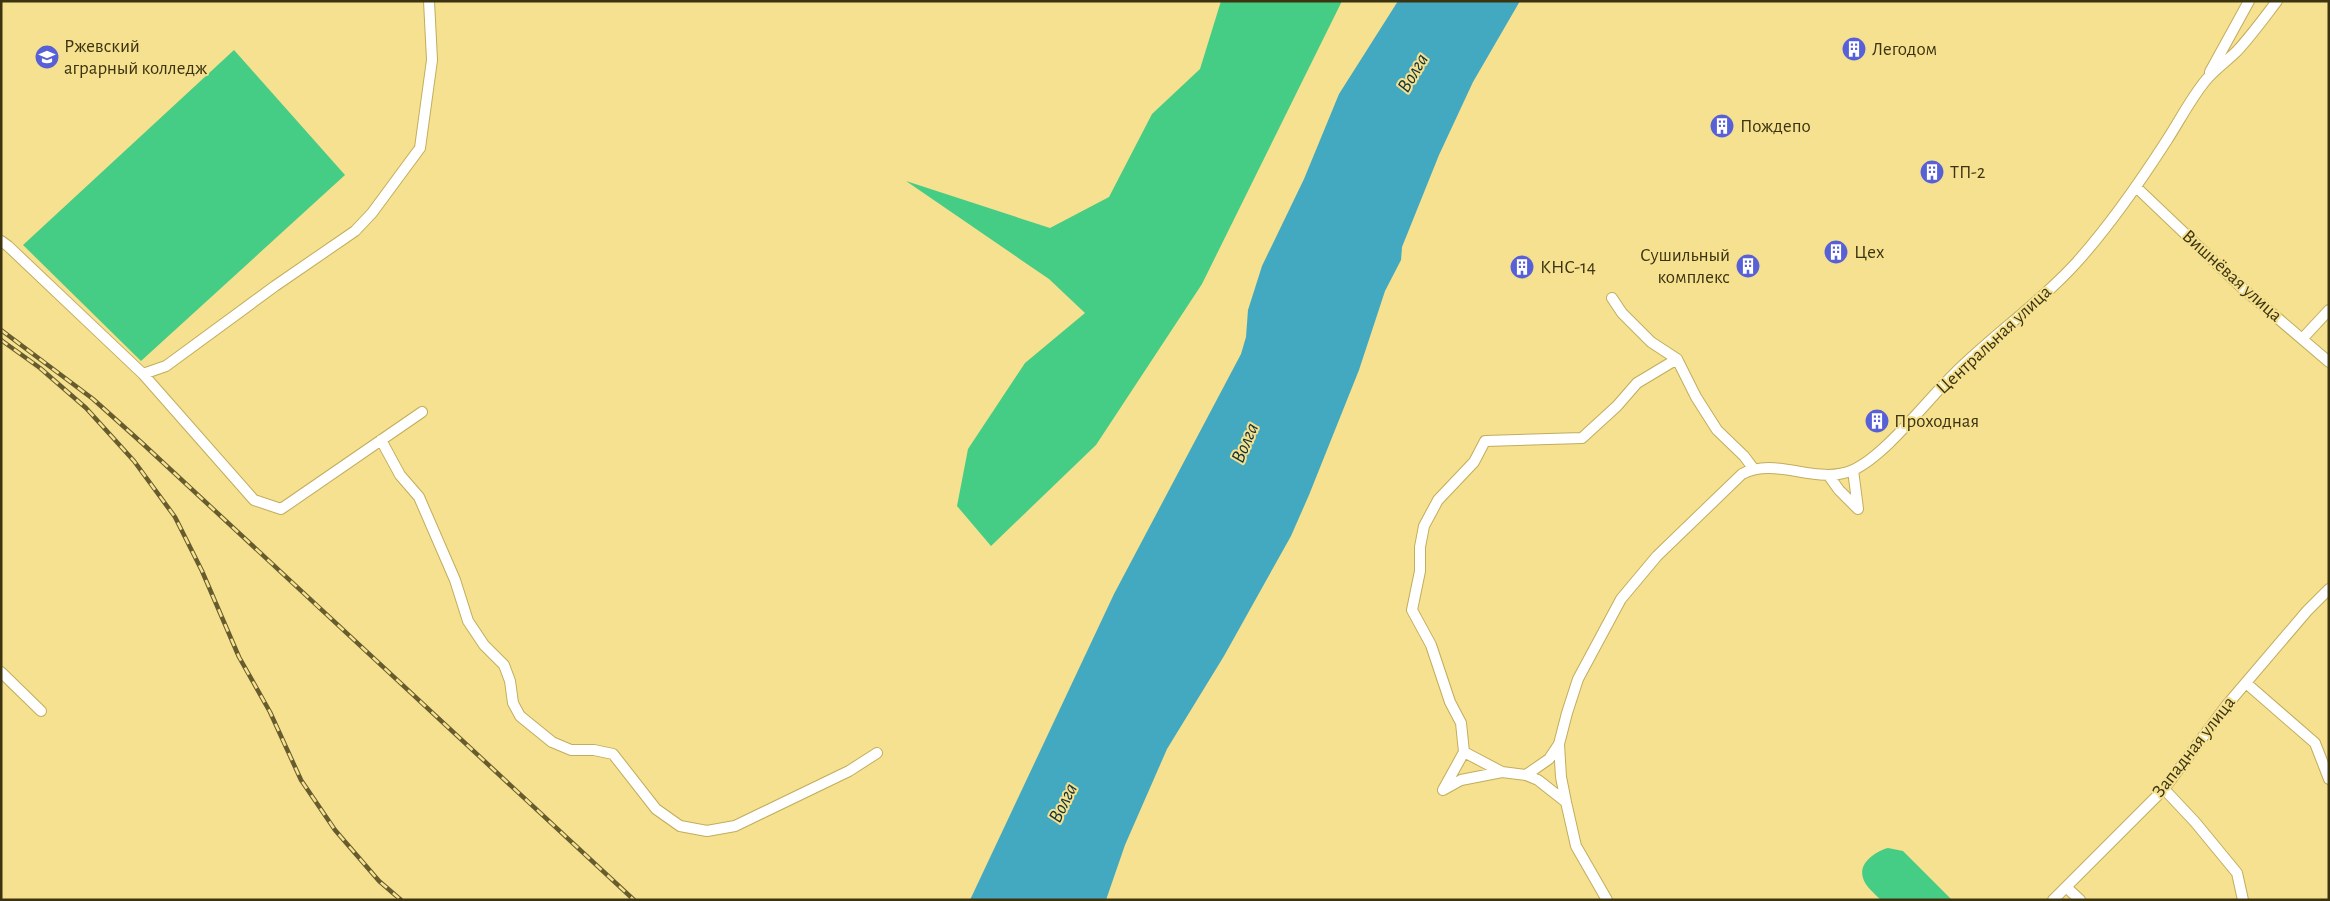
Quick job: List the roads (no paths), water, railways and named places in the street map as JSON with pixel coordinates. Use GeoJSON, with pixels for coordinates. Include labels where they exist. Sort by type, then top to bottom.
{"type":"FeatureCollection","features":[{"type":"Feature","properties":{"kind":"street"},"geometry":{"type":"LineString","coordinates":[[143,374],[166,366],[275,286],[355,231],[372,213],[420,148],[432,60],[429,1]]}},
{"type":"Feature","properties":{"kind":"street"},"geometry":{"type":"LineString","coordinates":[[2206,80],[2249,1]]}},
{"type":"Feature","properties":{"kind":"street","name":"Центральная улица"},"geometry":{"type":"LineString","coordinates":[[1753,468],[1765,467],[1829,476],[1853,470],[1867,461],[1886,444],[1954,373],[2039,299],[2077,262],[2136,187],[2206,80],[2238,51],[2277,1]]}},
{"type":"Feature","properties":{"kind":"street","name":"Вишнёвая улица"},"geometry":{"type":"LineString","coordinates":[[2136,187],[2240,286],[2329,362]]}},
{"type":"Feature","properties":{"kind":"street"},"geometry":{"type":"LineString","coordinates":[[1,242],[8,246],[143,374],[254,500],[281,509],[422,412]]}},
{"type":"Feature","properties":{"kind":"street"},"geometry":{"type":"LineString","coordinates":[[1526,775],[1549,759],[1559,744],[1578,679],[1621,599],[1657,556],[1729,484],[1753,468],[1744,456],[1717,430],[1696,397],[1677,359],[1651,342],[1622,313],[1612,298]]}},
{"type":"Feature","properties":{"kind":"street"},"geometry":{"type":"LineString","coordinates":[[2303,338],[2329,310]]}},
{"type":"Feature","properties":{"kind":"street"},"geometry":{"type":"LineString","coordinates":[[1566,802],[1538,780],[1526,775],[1502,772],[1461,780],[1443,790],[1464,752],[1462,723],[1450,702],[1431,644],[1412,610],[1420,571],[1420,547],[1424,526],[1438,500],[1474,462],[1485,441],[1523,439],[1547,441],[1582,438],[1617,406],[1638,382],[1677,359]]}},
{"type":"Feature","properties":{"kind":"street"},"geometry":{"type":"LineString","coordinates":[[381,440],[400,475],[419,497],[455,580],[468,621],[484,644],[504,665],[510,681],[513,703],[520,716],[552,742],[571,750],[594,750],[612,754],[656,809],[680,826],[707,831],[735,826],[841,776],[878,753]]}},
{"type":"Feature","properties":{"kind":"street"},"geometry":{"type":"LineString","coordinates":[[1829,476],[1838,490],[1858,509],[1853,470]]}},
{"type":"Feature","properties":{"kind":"street","name":"Западная улица"},"geometry":{"type":"LineString","coordinates":[[2053,900],[2164,789],[2246,682],[2307,611],[2329,589]]}},
{"type":"Feature","properties":{"kind":"street"},"geometry":{"type":"LineString","coordinates":[[1,672],[41,712]]}},
{"type":"Feature","properties":{"kind":"street"},"geometry":{"type":"LineString","coordinates":[[2246,682],[2315,743],[2329,779]]}},
{"type":"Feature","properties":{"kind":"street"},"geometry":{"type":"LineString","coordinates":[[1559,744],[1561,777],[1576,846],[1607,900]]}},
{"type":"Feature","properties":{"kind":"street"},"geometry":{"type":"LineString","coordinates":[[1464,752],[1502,772]]}},
{"type":"Feature","properties":{"kind":"street"},"geometry":{"type":"LineString","coordinates":[[2164,789],[2195,822],[2237,873],[2242,900]]}},
{"type":"Feature","properties":{"kind":"street"},"geometry":{"type":"LineString","coordinates":[[2066,887],[2080,900]]}},
{"type":"Feature","properties":{"kind":"water","name":"Волга"},"geometry":{"type":"Polygon","coordinates":[[[1398,1],[1520,1],[1473,82],[1439,155],[1402,247],[1401,260],[1385,291],[1359,370],[1291,536],[1224,656],[1167,749],[1125,845],[1106,900],[970,900],[1114,594],[1241,354],[1246,337],[1248,310],[1262,266],[1304,179],[1339,94],[1398,1]]]}},
{"type":"Feature","properties":{"kind":"railway"},"geometry":{"type":"LineString","coordinates":[[1,330],[93,399],[142,443],[634,900]]}},
{"type":"Feature","properties":{"kind":"railway"},"geometry":{"type":"LineString","coordinates":[[1,340],[40,368],[86,408],[134,461],[175,517],[202,571],[239,657],[270,712],[301,780],[335,830],[379,881],[401,900]]}},
{"type":"Feature","properties":{"kind":"place","name":"Легодом"},"geometry":{"type":"Point","coordinates":[1854,49]}},
{"type":"Feature","properties":{"kind":"place","name":"Ржевский аграрный колледж"},"geometry":{"type":"Point","coordinates":[47,57]}},
{"type":"Feature","properties":{"kind":"place","name":"Пождепо"},"geometry":{"type":"Point","coordinates":[1722,126]}},
{"type":"Feature","properties":{"kind":"place","name":"ТП-2"},"geometry":{"type":"Point","coordinates":[1932,172]}},
{"type":"Feature","properties":{"kind":"place","name":"Цех"},"geometry":{"type":"Point","coordinates":[1836,252]}},
{"type":"Feature","properties":{"kind":"place","name":"Сушильный комплекс"},"geometry":{"type":"Point","coordinates":[1748,266]}},
{"type":"Feature","properties":{"kind":"place","name":"КНС-14"},"geometry":{"type":"Point","coordinates":[1522,267]}},
{"type":"Feature","properties":{"kind":"place","name":"Проходная"},"geometry":{"type":"Point","coordinates":[1877,421]}}]}
